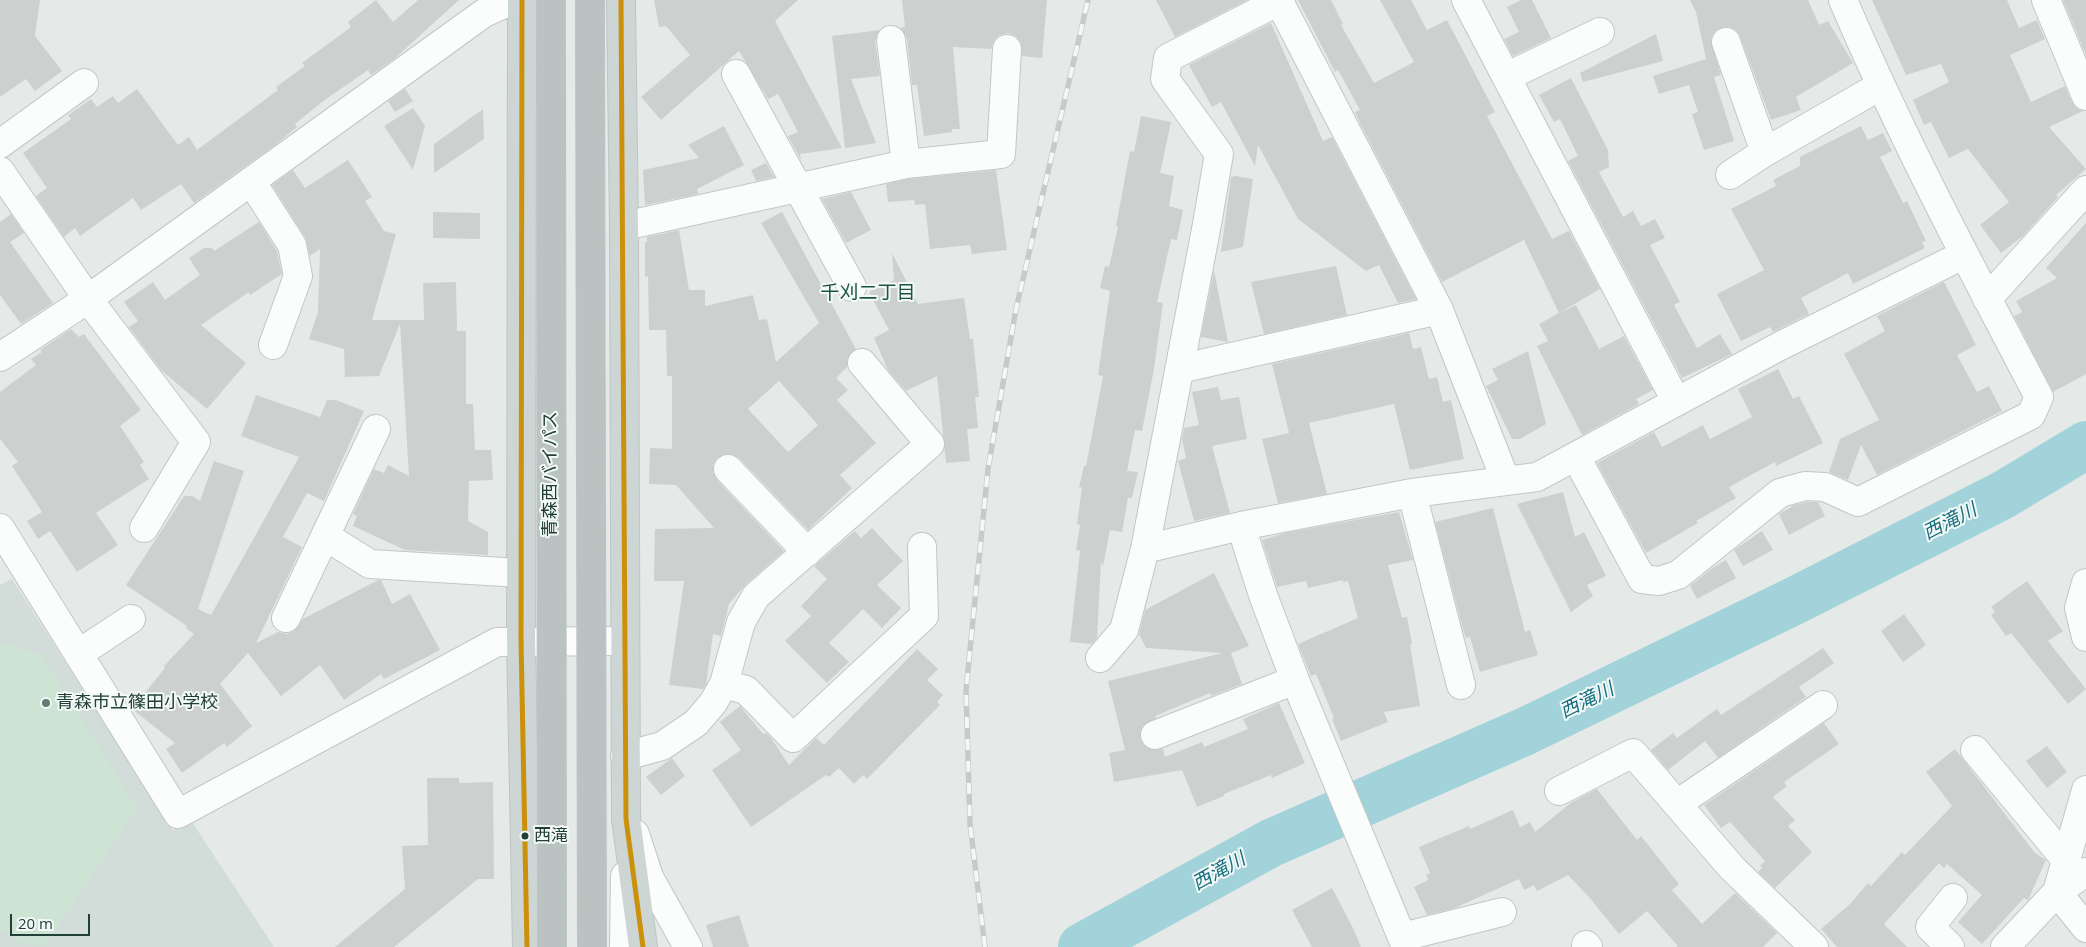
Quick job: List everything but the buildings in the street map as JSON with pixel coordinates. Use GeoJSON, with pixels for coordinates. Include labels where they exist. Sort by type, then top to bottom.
{"type":"FeatureCollection","features":[{"type":"Feature","properties":{"kind":"highway","name":"青森西バイパス"},"geometry":{"type":"LineString","coordinates":[[551,0],[552,947]]}},
{"type":"Feature","properties":{"kind":"highway"},"geometry":{"type":"LineString","coordinates":[[590,0],[592,947]]}},
{"type":"Feature","properties":{"kind":"main road"},"geometry":{"type":"LineString","coordinates":[[522,0],[521,640],[527,947]]}},
{"type":"Feature","properties":{"kind":"main road"},"geometry":{"type":"LineString","coordinates":[[621,0],[624,226],[626,814],[643,947]]}},
{"type":"Feature","properties":{"kind":"street"},"geometry":{"type":"LineString","coordinates":[[0,358],[88,299],[484,13],[513,0]]}},
{"type":"Feature","properties":{"kind":"street"},"geometry":{"type":"LineString","coordinates":[[1100,658],[1124,630],[1145,549],[1219,154],[1165,79],[1168,58],[1280,0],[1439,310],[1505,479]]}},
{"type":"Feature","properties":{"kind":"street"},"geometry":{"type":"LineString","coordinates":[[1466,0],[1676,401]]}},
{"type":"Feature","properties":{"kind":"street"},"geometry":{"type":"LineString","coordinates":[[1576,457],[1642,579],[1659,581],[1678,575],[1780,493],[1805,486],[1825,487],[1858,502],[2031,415],[2039,397],[1963,255],[1880,86],[1843,0]]}},
{"type":"Feature","properties":{"kind":"street"},"geometry":{"type":"LineString","coordinates":[[2046,0],[2086,96]]}},
{"type":"Feature","properties":{"kind":"street"},"geometry":{"type":"LineString","coordinates":[[1506,77],[1600,32]]}},
{"type":"Feature","properties":{"kind":"street"},"geometry":{"type":"LineString","coordinates":[[891,40],[906,164]]}},
{"type":"Feature","properties":{"kind":"street"},"geometry":{"type":"LineString","coordinates":[[1726,42],[1765,152]]}},
{"type":"Feature","properties":{"kind":"street"},"geometry":{"type":"LineString","coordinates":[[624,226],[906,164],[1001,154],[1007,49]]}},
{"type":"Feature","properties":{"kind":"street"},"geometry":{"type":"LineString","coordinates":[[736,74],[852,287]]}},
{"type":"Feature","properties":{"kind":"street"},"geometry":{"type":"LineString","coordinates":[[0,144],[84,83]]}},
{"type":"Feature","properties":{"kind":"street"},"geometry":{"type":"LineString","coordinates":[[1730,175],[1765,152],[1880,86]]}},
{"type":"Feature","properties":{"kind":"street"},"geometry":{"type":"LineString","coordinates":[[0,171],[88,299],[196,442],[144,528]]}},
{"type":"Feature","properties":{"kind":"street"},"geometry":{"type":"LineString","coordinates":[[251,182],[292,245],[298,276],[273,345]]}},
{"type":"Feature","properties":{"kind":"street"},"geometry":{"type":"LineString","coordinates":[[1987,299],[2086,190]]}},
{"type":"Feature","properties":{"kind":"street"},"geometry":{"type":"LineString","coordinates":[[1145,549],[1241,526],[1412,493],[1505,479],[1537,477],[1780,346],[1963,255]]}},
{"type":"Feature","properties":{"kind":"street"},"geometry":{"type":"LineString","coordinates":[[1179,369],[1439,310]]}},
{"type":"Feature","properties":{"kind":"street"},"geometry":{"type":"LineString","coordinates":[[625,756],[662,746],[696,723],[724,684],[741,622],[756,596],[930,444],[862,363]]}},
{"type":"Feature","properties":{"kind":"street"},"geometry":{"type":"LineString","coordinates":[[286,618],[376,429]]}},
{"type":"Feature","properties":{"kind":"street"},"geometry":{"type":"LineString","coordinates":[[728,470],[807,552]]}},
{"type":"Feature","properties":{"kind":"street"},"geometry":{"type":"LineString","coordinates":[[1412,493],[1461,685]]}},
{"type":"Feature","properties":{"kind":"street"},"geometry":{"type":"LineString","coordinates":[[1241,526],[1263,595],[1296,680],[1404,942],[1502,912]]}},
{"type":"Feature","properties":{"kind":"street"},"geometry":{"type":"LineString","coordinates":[[0,528],[178,814],[498,642],[521,640],[624,641]]}},
{"type":"Feature","properties":{"kind":"street"},"geometry":{"type":"LineString","coordinates":[[325,536],[370,564],[521,573]]}},
{"type":"Feature","properties":{"kind":"street"},"geometry":{"type":"LineString","coordinates":[[724,684],[746,690],[793,738],[924,616],[922,547]]}},
{"type":"Feature","properties":{"kind":"street"},"geometry":{"type":"LineString","coordinates":[[2086,582],[2079,608],[2086,637]]}},
{"type":"Feature","properties":{"kind":"street"},"geometry":{"type":"LineString","coordinates":[[78,654],[131,619]]}},
{"type":"Feature","properties":{"kind":"street"},"geometry":{"type":"LineString","coordinates":[[1155,735],[1296,680]]}},
{"type":"Feature","properties":{"kind":"street"},"geometry":{"type":"LineString","coordinates":[[1677,804],[1823,704]]}},
{"type":"Feature","properties":{"kind":"street"},"geometry":{"type":"LineString","coordinates":[[1976,750],[2076,866]]}},
{"type":"Feature","properties":{"kind":"street"},"geometry":{"type":"LineString","coordinates":[[1559,791],[1633,753],[1732,868],[1814,947]]}},
{"type":"Feature","properties":{"kind":"street"},"geometry":{"type":"LineString","coordinates":[[2005,947],[2057,892],[2076,866],[2086,790]]}},
{"type":"Feature","properties":{"kind":"street"},"geometry":{"type":"LineString","coordinates":[[624,947],[626,814]]}},
{"type":"Feature","properties":{"kind":"street"},"geometry":{"type":"LineString","coordinates":[[626,814],[649,877],[688,947]]}},
{"type":"Feature","properties":{"kind":"street"},"geometry":{"type":"LineString","coordinates":[[2057,892],[2086,928]]}},
{"type":"Feature","properties":{"kind":"street"},"geometry":{"type":"LineString","coordinates":[[1950,947],[1930,927],[1953,898]]}},
{"type":"Feature","properties":{"kind":"shaded area","name":"青森市立篠田小学校"},"geometry":{"type":"Polygon","coordinates":[[[12,579],[173,830],[192,822],[274,947],[0,947],[0,585],[12,579]]]}},
{"type":"Feature","properties":{"kind":"green space"},"geometry":{"type":"Polygon","coordinates":[[[0,642],[42,655],[137,808],[45,946],[21,942],[0,930],[0,642]]]}},
{"type":"Feature","properties":{"kind":"waterway","name":"西滝川"},"geometry":{"type":"LineString","coordinates":[[1082,947],[1271,843],[1526,731],[1792,602],[2003,495],[2086,445]]}},
{"type":"Feature","properties":{"kind":"railway"},"geometry":{"type":"LineString","coordinates":[[985,947],[970,824],[966,690],[988,469],[1016,309],[1088,0]]}},
{"type":"Feature","properties":{"kind":"transit line"},"geometry":{"type":"LineString","coordinates":[[522,0],[521,640],[527,947]]}},
{"type":"Feature","properties":{"kind":"transit line"},"geometry":{"type":"LineString","coordinates":[[621,0],[626,819],[643,947]]}},
{"type":"Feature","properties":{"kind":"place","name":"青森市立篠田小学校"},"geometry":{"type":"Point","coordinates":[46,703]}},
{"type":"Feature","properties":{"kind":"place","name":"西滝"},"geometry":{"type":"Point","coordinates":[525,836]}},
{"type":"Feature","properties":{"kind":"district","name":"千刈二丁目"},"geometry":{"type":"Point","coordinates":[868,294]}}]}
